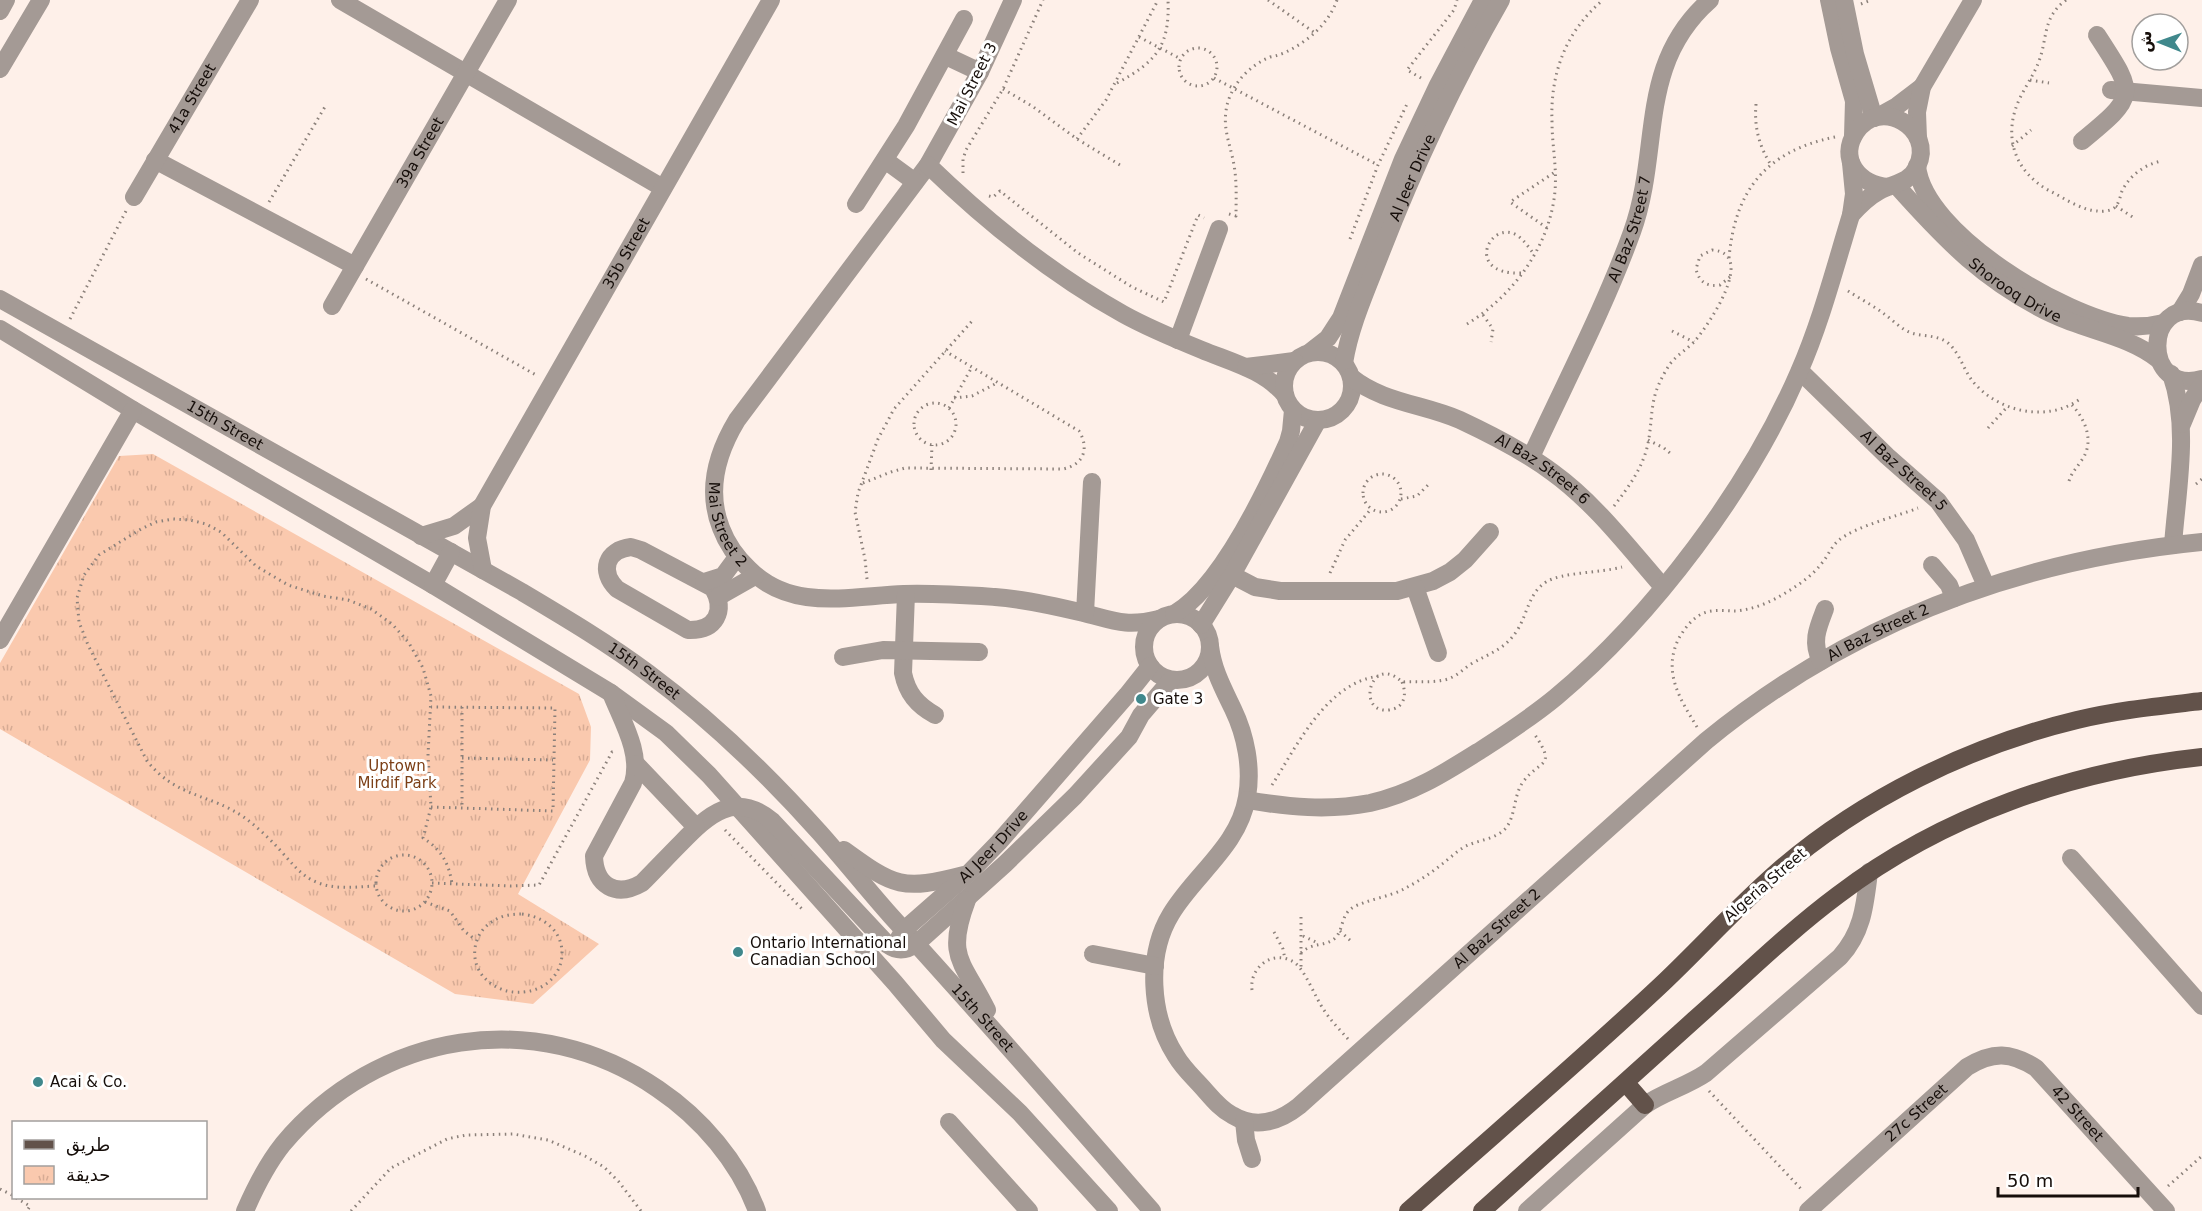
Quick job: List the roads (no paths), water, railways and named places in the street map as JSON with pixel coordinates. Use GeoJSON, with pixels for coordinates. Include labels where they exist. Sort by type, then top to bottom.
{"type":"FeatureCollection","features":[{"type":"Feature","properties":{"kind":"main road","name":"Algeria Street"},"geometry":{"type":"LineString","coordinates":[[1408,1211],[1661,985],[1720,925],[1778,872],[1846,821],[1920,778],[1998,744],[2078,720],[2118,712],[2202,701]]}},
{"type":"Feature","properties":{"kind":"main road"},"geometry":{"type":"LineString","coordinates":[[1482,1211],[1807,920],[1869,872],[1937,834],[2047,788],[2124,768],[2202,757]]}},
{"type":"Feature","properties":{"kind":"main road"},"geometry":{"type":"LineString","coordinates":[[1625,1082],[1645,1105]]}},
{"type":"Feature","properties":{"kind":"street"},"geometry":{"type":"LineString","coordinates":[[0,11],[6,0]]}},
{"type":"Feature","properties":{"kind":"street"},"geometry":{"type":"LineString","coordinates":[[0,69],[41,0]]}},
{"type":"Feature","properties":{"kind":"street","name":"41a Street"},"geometry":{"type":"LineString","coordinates":[[134,197],[250,0]]}},
{"type":"Feature","properties":{"kind":"street"},"geometry":{"type":"LineString","coordinates":[[340,0],[663,188]]}},
{"type":"Feature","properties":{"kind":"street","name":"39a Street"},"geometry":{"type":"LineString","coordinates":[[332,306],[508,0]]}},
{"type":"Feature","properties":{"kind":"street","name":"35b Street"},"geometry":{"type":"LineString","coordinates":[[483,570],[477,538],[482,506],[771,0]]}},
{"type":"Feature","properties":{"kind":"street","name":"Mai Street 3"},"geometry":{"type":"LineString","coordinates":[[928,165],[980,72],[1014,0]]}},
{"type":"Feature","properties":{"kind":"street","name":"Al Jeer Drive"},"geometry":{"type":"LineString","coordinates":[[1302,357],[1328,338],[1341,318],[1403,159],[1437,87],[1483,0]]}},
{"type":"Feature","properties":{"kind":"street","name":"Al Jeer Drive"},"geometry":{"type":"LineString","coordinates":[[1347,370],[1354,321],[1399,206],[1458,78],[1501,0]]}},
{"type":"Feature","properties":{"kind":"street","name":"Al Baz Street 7"},"geometry":{"type":"LineString","coordinates":[[1531,457],[1612,281],[1633,229],[1646,174],[1657,89],[1663,67],[1685,27],[1710,0]]}},
{"type":"Feature","properties":{"kind":"street"},"geometry":{"type":"LineString","coordinates":[[1254,801],[1320,808],[1354,806],[1396,795],[1444,774],[1526,721],[1556,697],[1612,645],[1663,587],[1713,522],[1752,462],[1800,371],[1851,215],[1854,183],[1850,144],[1853,135],[1854,101],[1839,48],[1829,0]]}},
{"type":"Feature","properties":{"kind":"street"},"geometry":{"type":"LineString","coordinates":[[1844,0],[1855,54],[1876,117]]}},
{"type":"Feature","properties":{"kind":"street"},"geometry":{"type":"LineString","coordinates":[[1851,215],[1871,196],[1905,181],[1917,166],[1920,157],[1917,112],[1922,87],[1973,0]]}},
{"type":"Feature","properties":{"kind":"street"},"geometry":{"type":"LineString","coordinates":[[856,204],[885,160],[946,56],[964,19]]}},
{"type":"Feature","properties":{"kind":"street"},"geometry":{"type":"LineString","coordinates":[[2082,141],[2115,114],[2122,104],[2118,91],[2123,75],[2097,35]]}},
{"type":"Feature","properties":{"kind":"street"},"geometry":{"type":"LineString","coordinates":[[946,56],[980,72]]}},
{"type":"Feature","properties":{"kind":"street"},"geometry":{"type":"LineString","coordinates":[[1853,135],[1858,128],[1897,106],[1922,87]]}},
{"type":"Feature","properties":{"kind":"street"},"geometry":{"type":"LineString","coordinates":[[2118,91],[2202,98]]}},
{"type":"Feature","properties":{"kind":"street"},"geometry":{"type":"LineString","coordinates":[[1876,117],[1898,118],[1913,129],[1918,138]]}},
{"type":"Feature","properties":{"kind":"street"},"geometry":{"type":"LineString","coordinates":[[156,160],[261,216],[353,269]]}},
{"type":"Feature","properties":{"kind":"street"},"geometry":{"type":"LineString","coordinates":[[885,160],[915,182]]}},
{"type":"Feature","properties":{"kind":"street"},"geometry":{"type":"LineString","coordinates":[[1851,163],[1862,178],[1869,183],[1892,186]]}},
{"type":"Feature","properties":{"kind":"street"},"geometry":{"type":"LineString","coordinates":[[928,165],[999,230],[1037,259],[1115,310],[1178,340],[1268,378],[1289,402],[1309,419],[1327,419],[1342,410],[1351,395],[1347,370],[1332,354],[1317,351],[1302,357],[1246,368]]}},
{"type":"Feature","properties":{"kind":"street","name":"Mai Street 2"},"geometry":{"type":"LineString","coordinates":[[928,165],[726,437],[718,457],[714,478],[714,499],[718,520],[726,539],[737,557],[755,576],[782,592],[796,597],[827,600],[906,594],[1001,598],[1085,613],[1117,623],[1138,623],[1167,616]]}},
{"type":"Feature","properties":{"kind":"street","name":"Shorooq Drive"},"geometry":{"type":"LineString","coordinates":[[1917,166],[1922,187],[1933,205],[1971,244],[2020,280],[2077,310],[2120,324],[2141,326],[2164,323]]}},
{"type":"Feature","properties":{"kind":"street","name":"Shorooq Drive"},"geometry":{"type":"LineString","coordinates":[[1892,186],[1942,237],[2000,285],[2056,316],[2141,347],[2159,360],[2171,374]]}},
{"type":"Feature","properties":{"kind":"street"},"geometry":{"type":"LineString","coordinates":[[1178,340],[1218,221]]}},
{"type":"Feature","properties":{"kind":"street"},"geometry":{"type":"LineString","coordinates":[[2159,360],[2156,341],[2164,323],[2180,312],[2191,294],[2202,264]]}},
{"type":"Feature","properties":{"kind":"street","name":"15th Street"},"geometry":{"type":"LineString","coordinates":[[0,299],[483,570],[564,617],[647,672],[722,736],[820,832],[903,930],[991,1026],[1152,1211]]}},
{"type":"Feature","properties":{"kind":"street"},"geometry":{"type":"LineString","coordinates":[[2180,312],[2202,313]]}},
{"type":"Feature","properties":{"kind":"street"},"geometry":{"type":"LineString","coordinates":[[0,328],[133,410],[433,585],[611,693],[673,740],[737,806],[943,1040],[1020,1113],[1109,1211]]}},
{"type":"Feature","properties":{"kind":"street"},"geometry":{"type":"LineString","coordinates":[[1223,690],[1204,682],[1178,680],[1159,675],[1147,659],[1144,644],[1148,630],[1200,593],[1238,539],[1288,441],[1291,431],[1285,377],[1302,357]]}},
{"type":"Feature","properties":{"kind":"street","name":"Al Baz Street 6"},"geometry":{"type":"LineString","coordinates":[[1347,370],[1370,391],[1457,419],[1531,457],[1573,489],[1604,520],[1663,587]]}},
{"type":"Feature","properties":{"kind":"street","name":"Al Baz Street 5"},"geometry":{"type":"LineString","coordinates":[[1800,371],[1887,456],[1938,501],[1966,540],[1986,586]]}},
{"type":"Feature","properties":{"kind":"street"},"geometry":{"type":"LineString","coordinates":[[2171,374],[2189,381],[2202,379]]}},
{"type":"Feature","properties":{"kind":"street"},"geometry":{"type":"LineString","coordinates":[[2171,374],[2179,400],[2181,426],[2173,545]]}},
{"type":"Feature","properties":{"kind":"street"},"geometry":{"type":"LineString","coordinates":[[2181,426],[2202,384]]}},
{"type":"Feature","properties":{"kind":"street","name":"Al Baz Street 6"},"geometry":{"type":"LineString","coordinates":[[1342,410],[1366,402],[1391,399]]}},
{"type":"Feature","properties":{"kind":"street"},"geometry":{"type":"LineString","coordinates":[[0,640],[133,410]]}},
{"type":"Feature","properties":{"kind":"street"},"geometry":{"type":"LineString","coordinates":[[1201,625],[1232,575],[1318,420]]}},
{"type":"Feature","properties":{"kind":"street"},"geometry":{"type":"LineString","coordinates":[[1085,613],[1092,482]]}},
{"type":"Feature","properties":{"kind":"street","name":"35b Street"},"geometry":{"type":"LineString","coordinates":[[421,536],[454,526],[482,506]]}},
{"type":"Feature","properties":{"kind":"street"},"geometry":{"type":"LineString","coordinates":[[1232,575],[1255,587],[1267,590],[1378,592],[1416,587],[1450,572],[1465,560],[1490,532]]}},
{"type":"Feature","properties":{"kind":"street","name":"Al Baz Street 2"},"geometry":{"type":"LineString","coordinates":[[1244,1121],[1268,1122],[1289,1114],[1706,741],[1761,698],[1821,661],[1886,626],[1986,586],[2061,566],[2173,545],[2202,542]]}},
{"type":"Feature","properties":{"kind":"street"},"geometry":{"type":"LineString","coordinates":[[632,547],[704,582],[713,588],[720,608],[716,618],[709,626],[699,631],[688,630],[617,589],[610,582],[607,572],[608,562],[613,554],[622,548],[632,547]]}},
{"type":"Feature","properties":{"kind":"street"},"geometry":{"type":"LineString","coordinates":[[433,585],[451,552]]}},
{"type":"Feature","properties":{"kind":"street"},"geometry":{"type":"LineString","coordinates":[[704,582],[723,576],[737,557]]}},
{"type":"Feature","properties":{"kind":"street"},"geometry":{"type":"LineString","coordinates":[[1932,565],[1945,579],[1954,598]]}},
{"type":"Feature","properties":{"kind":"street"},"geometry":{"type":"LineString","coordinates":[[718,597],[755,576]]}},
{"type":"Feature","properties":{"kind":"street"},"geometry":{"type":"LineString","coordinates":[[1416,587],[1438,653]]}},
{"type":"Feature","properties":{"kind":"street"},"geometry":{"type":"LineString","coordinates":[[906,594],[903,650],[905,685],[912,698],[922,708],[935,715]]}},
{"type":"Feature","properties":{"kind":"street"},"geometry":{"type":"LineString","coordinates":[[1821,661],[1817,654],[1815,638],[1825,609]]}},
{"type":"Feature","properties":{"kind":"street"},"geometry":{"type":"LineString","coordinates":[[1167,616],[1189,616],[1201,625],[1209,638],[1214,668],[1242,732],[1254,801],[1222,852],[1182,897],[1170,916],[1157,949],[1154,984],[1158,1010],[1167,1039],[1176,1056],[1223,1110],[1244,1121],[1246,1140],[1252,1159]]}},
{"type":"Feature","properties":{"kind":"street","name":"Mai Street 2"},"geometry":{"type":"LineString","coordinates":[[1117,623],[1132,636],[1147,659]]}},
{"type":"Feature","properties":{"kind":"street"},"geometry":{"type":"LineString","coordinates":[[1178,680],[1197,673],[1203,668],[1210,646]]}},
{"type":"Feature","properties":{"kind":"street"},"geometry":{"type":"LineString","coordinates":[[843,657],[869,651],[979,652]]}},
{"type":"Feature","properties":{"kind":"street","name":"Al Jeer Drive"},"geometry":{"type":"LineString","coordinates":[[895,983],[892,961],[894,949],[903,930],[969,873],[1051,784],[1110,713],[1121,690],[1147,659]]}},
{"type":"Feature","properties":{"kind":"street","name":"Al Jeer Drive"},"geometry":{"type":"LineString","coordinates":[[916,944],[1041,831],[1129,737],[1141,715],[1178,680]]}},
{"type":"Feature","properties":{"kind":"street"},"geometry":{"type":"LineString","coordinates":[[611,693],[634,755],[696,827]]}},
{"type":"Feature","properties":{"kind":"street"},"geometry":{"type":"LineString","coordinates":[[1110,713],[1121,720],[1128,730],[1129,737]]}},
{"type":"Feature","properties":{"kind":"street"},"geometry":{"type":"LineString","coordinates":[[634,755],[633,783],[594,856],[594,868],[599,879],[609,886],[620,890],[632,889],[642,883],[710,814],[737,806],[756,810],[772,821],[888,945],[894,949],[906,950],[916,944]]}},
{"type":"Feature","properties":{"kind":"street"},"geometry":{"type":"LineString","coordinates":[[820,832],[872,871],[895,882],[930,884],[969,873]]}},
{"type":"Feature","properties":{"kind":"street"},"geometry":{"type":"LineString","coordinates":[[2071,858],[2202,1006]]}},
{"type":"Feature","properties":{"kind":"street"},"geometry":{"type":"LineString","coordinates":[[1527,1211],[1645,1105],[1658,1096],[1698,1079],[1848,948],[1860,927],[1869,872]]}},
{"type":"Feature","properties":{"kind":"street"},"geometry":{"type":"LineString","coordinates":[[969,896],[959,921],[958,957],[968,980],[986,1008],[991,1026]]}},
{"type":"Feature","properties":{"kind":"street"},"geometry":{"type":"LineString","coordinates":[[1092,954],[1155,966]]}},
{"type":"Feature","properties":{"kind":"street"},"geometry":{"type":"LineString","coordinates":[[245,1211],[258,1182],[282,1145],[312,1113],[346,1086],[385,1064],[426,1049],[469,1040],[513,1039],[556,1044],[598,1056],[638,1075],[674,1100],[706,1130],[733,1165],[757,1211]]}},
{"type":"Feature","properties":{"kind":"street","name":"27c Street"},"geometry":{"type":"LineString","coordinates":[[1812,1208],[1973,1063],[1994,1055],[2009,1056],[2024,1060],[2037,1068]]}},
{"type":"Feature","properties":{"kind":"street","name":"42 Street"},"geometry":{"type":"LineString","coordinates":[[2037,1068],[2160,1204]]}},
{"type":"Feature","properties":{"kind":"street"},"geometry":{"type":"LineString","coordinates":[[949,1122],[1029,1211]]}},
{"type":"Feature","properties":{"kind":"place","name":"Gate 3"},"geometry":{"type":"Point","coordinates":[1141,699]}},
{"type":"Feature","properties":{"kind":"place","name":"Ontario International Canadian School"},"geometry":{"type":"Point","coordinates":[738,952]}},
{"type":"Feature","properties":{"kind":"place","name":"Acai & Co."},"geometry":{"type":"Point","coordinates":[38,1082]}},
{"type":"Feature","properties":{"kind":"park label","name":"Uptown Mirdif Park"},"geometry":{"type":"Point","coordinates":[397,774]}}]}
